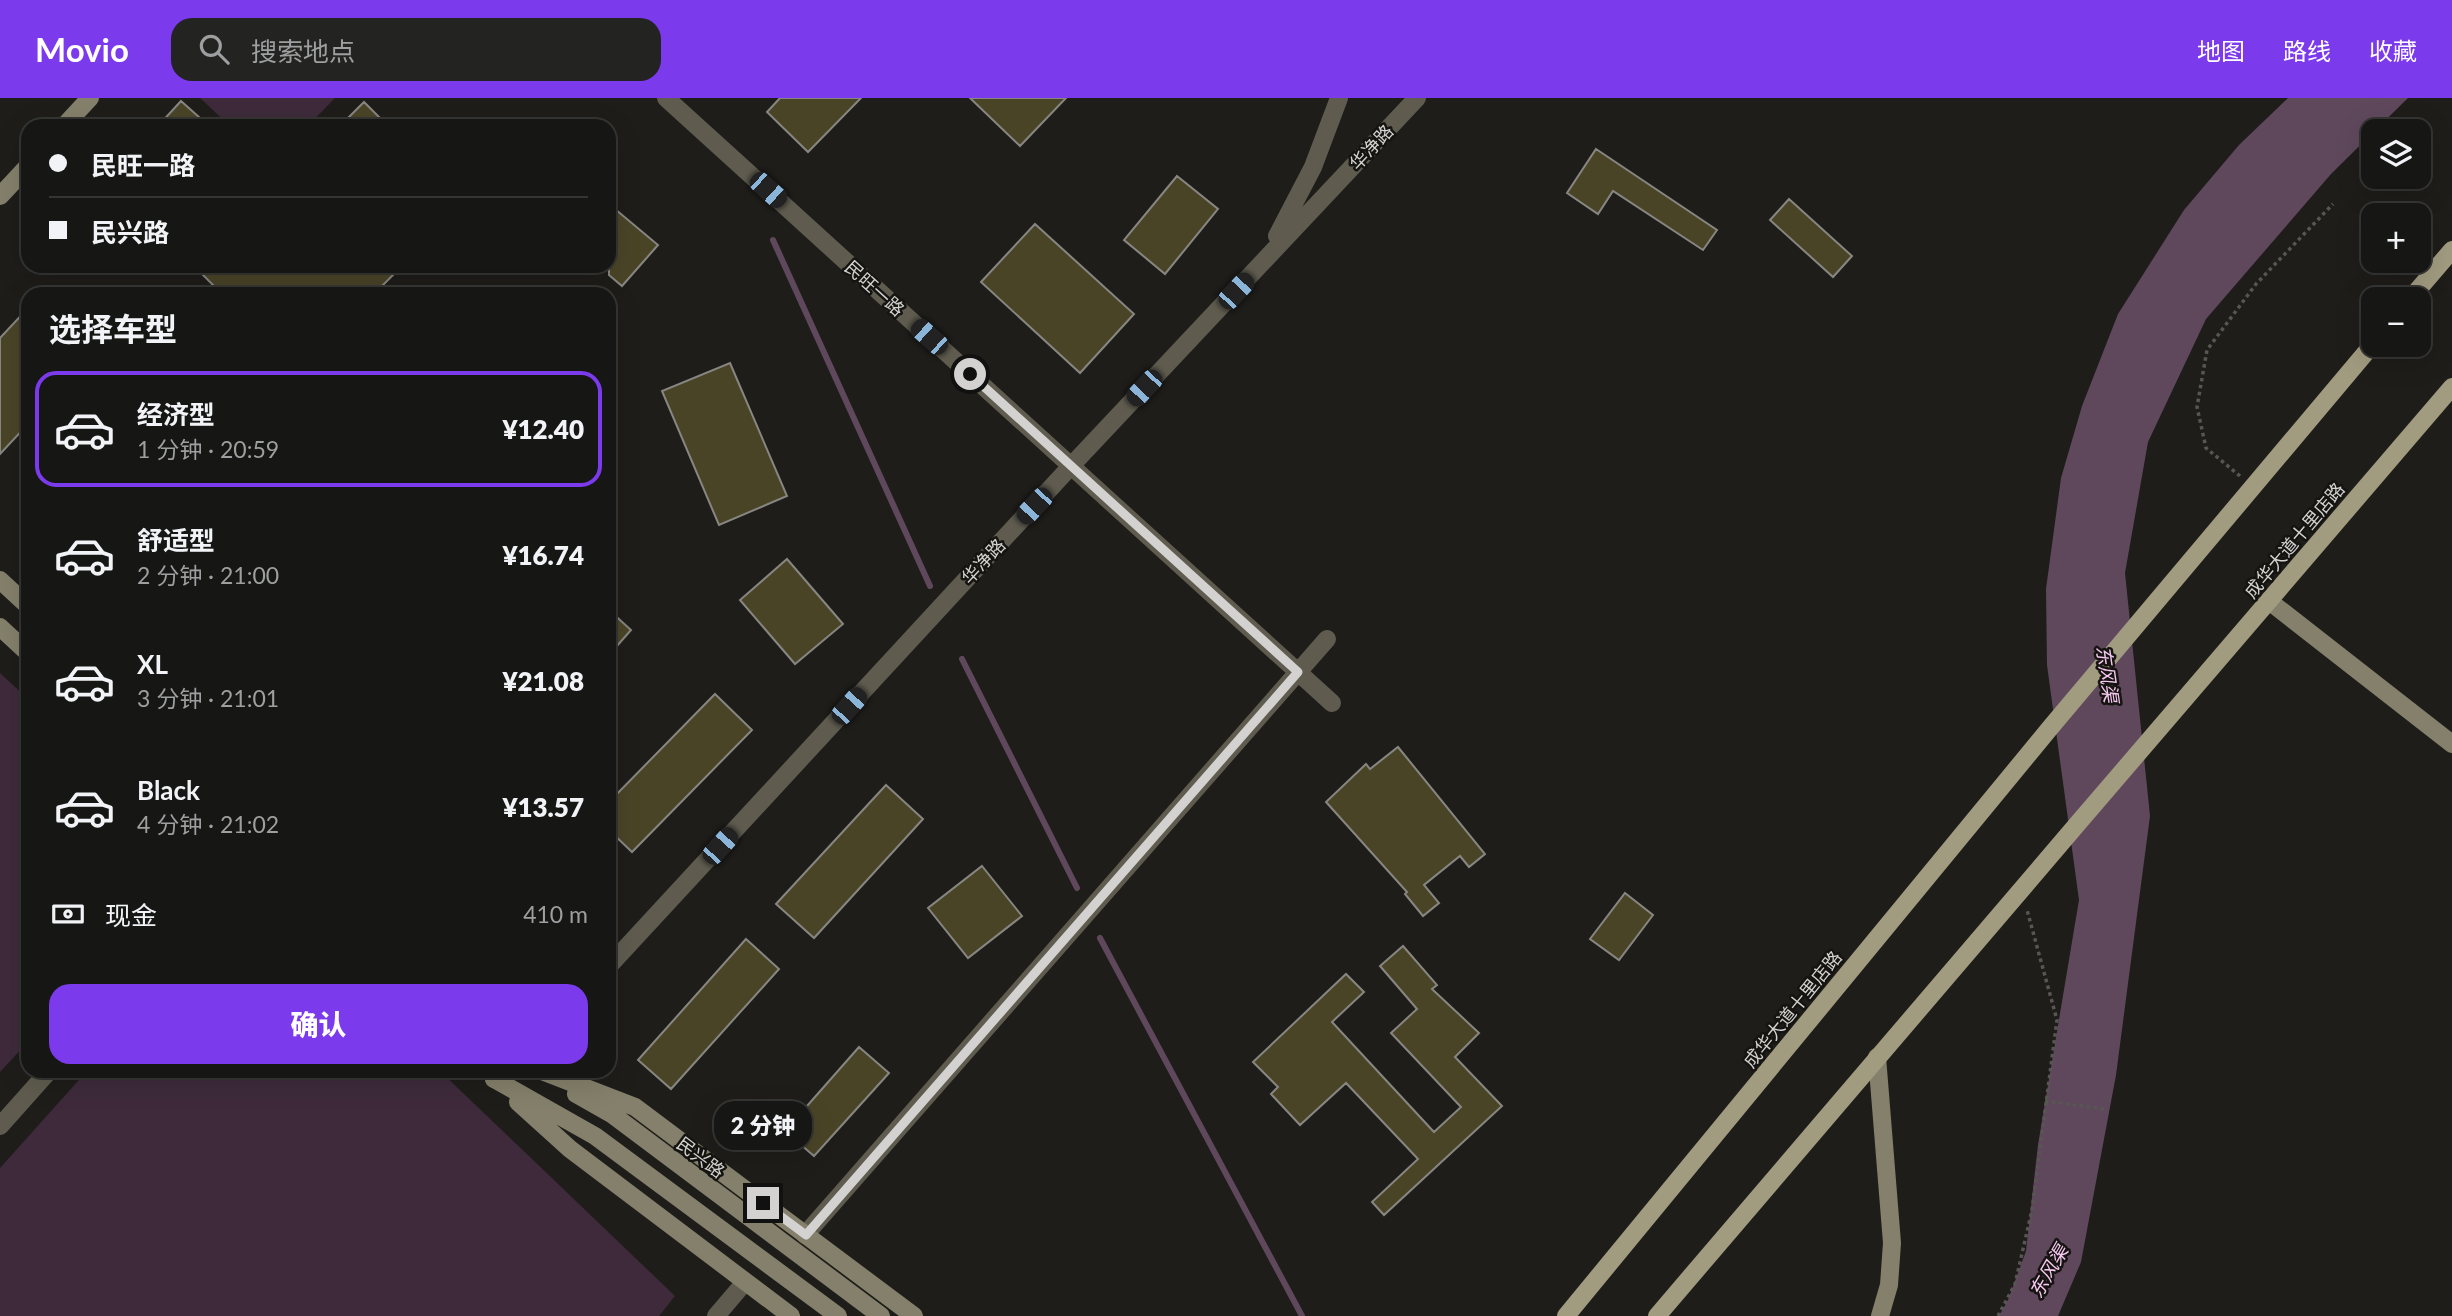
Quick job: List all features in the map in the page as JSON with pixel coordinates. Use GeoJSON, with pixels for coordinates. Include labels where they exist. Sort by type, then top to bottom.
{"type":"FeatureCollection","features":[{"type":"Feature","properties":{"kind":"main road"},"geometry":{"type":"LineString","coordinates":[[70,119],[90,98]]}},
{"type":"Feature","properties":{"kind":"main road"},"geometry":{"type":"LineString","coordinates":[[0,196],[21,174]]}},
{"type":"Feature","properties":{"kind":"main road"},"geometry":{"type":"LineString","coordinates":[[2420,287],[2452,250]]}},
{"type":"Feature","properties":{"kind":"main road"},"geometry":{"type":"LineString","coordinates":[[2252,487],[2362,357]]}},
{"type":"Feature","properties":{"kind":"main road","name":"成华大道十里店路"},"geometry":{"type":"LineString","coordinates":[[2020,888],[2452,387]]}},
{"type":"Feature","properties":{"kind":"main road","name":"成华大道十里店路"},"geometry":{"type":"LineString","coordinates":[[1566,1316],[2252,487]]}},
{"type":"Feature","properties":{"kind":"main road"},"geometry":{"type":"LineString","coordinates":[[0,580],[21,600]]}},
{"type":"Feature","properties":{"kind":"main road"},"geometry":{"type":"LineString","coordinates":[[2269,601],[2452,744]]}},
{"type":"Feature","properties":{"kind":"main road"},"geometry":{"type":"LineString","coordinates":[[0,627],[21,646]]}},
{"type":"Feature","properties":{"kind":"main road"},"geometry":{"type":"LineString","coordinates":[[1657,1316],[2020,888]]}},
{"type":"Feature","properties":{"kind":"main road"},"geometry":{"type":"LineString","coordinates":[[1877,1057],[1892,1243],[1889,1285],[1880,1316]]}},
{"type":"Feature","properties":{"kind":"main road"},"geometry":{"type":"LineString","coordinates":[[499,1078],[570,1149],[791,1316]]}},
{"type":"Feature","properties":{"kind":"main road"},"geometry":{"type":"LineString","coordinates":[[501,1078],[595,1136],[838,1316]]}},
{"type":"Feature","properties":{"kind":"main road","name":"民兴路"},"geometry":{"type":"LineString","coordinates":[[547,1078],[613,1115],[881,1316]]}},
{"type":"Feature","properties":{"kind":"main road","name":"民兴路"},"geometry":{"type":"LineString","coordinates":[[560,1078],[635,1107],[914,1316]]}},
{"type":"Feature","properties":{"kind":"street","name":"民旺一路"},"geometry":{"type":"LineString","coordinates":[[666,98],[1332,703]]}},
{"type":"Feature","properties":{"kind":"street"},"geometry":{"type":"LineString","coordinates":[[1254,272],[1283,226],[1313,167],[1339,98]]}},
{"type":"Feature","properties":{"kind":"street","name":"华净路"},"geometry":{"type":"LineString","coordinates":[[616,958],[1071,466],[1417,98]]}},
{"type":"Feature","properties":{"kind":"street"},"geometry":{"type":"LineString","coordinates":[[806,1235],[1326,639]]}},
{"type":"Feature","properties":{"kind":"street"},"geometry":{"type":"LineString","coordinates":[[0,1126],[43,1078]]}},
{"type":"Feature","properties":{"kind":"street"},"geometry":{"type":"LineString","coordinates":[[716,1316],[745,1282]]}},
{"type":"Feature","properties":{"kind":"path"},"geometry":{"type":"LineString","coordinates":[[2252,487],[2206,448],[2197,407],[2207,350],[2256,284],[2333,204]]}},
{"type":"Feature","properties":{"kind":"path"},"geometry":{"type":"LineString","coordinates":[[1998,1316],[2015,1284],[2032,1210],[2057,1020],[2020,888]]}},
{"type":"Feature","properties":{"kind":"path"},"geometry":{"type":"LineString","coordinates":[[2045,1101],[2104,1109]]}},
{"type":"Feature","properties":{"kind":"shaded area"},"geometry":{"type":"Polygon","coordinates":[[[200,98],[335,98],[315,119],[222,119],[200,98]]]}},
{"type":"Feature","properties":{"kind":"shaded area"},"geometry":{"type":"Polygon","coordinates":[[[0,673],[21,692],[21,1050],[0,1072],[0,673]]]}},
{"type":"Feature","properties":{"kind":"shaded area"},"geometry":{"type":"Polygon","coordinates":[[[81,1078],[447,1078],[675,1296],[659,1316],[0,1316],[0,1168],[81,1078]]]}},
{"type":"Feature","properties":{"kind":"water","name":"东风渠"},"geometry":{"type":"Polygon","coordinates":[[[2288,98],[2408,98],[2387,119],[2361,119],[2361,144],[2331,174],[2206,319],[2148,442],[2125,573],[2150,816],[2116,1075],[2081,1262],[2058,1316],[1999,1316],[2008,1300],[2026,1251],[2038,1145],[2079,900],[2047,665],[2046,589],[2061,478],[2082,406],[2118,314],[2184,210],[2239,145],[2288,98]]]}},
{"type":"Feature","properties":{"kind":"building"},"geometry":{"type":"Polygon","coordinates":[[[780,98],[861,98],[808,152],[767,112],[780,98]]]}},
{"type":"Feature","properties":{"kind":"building"},"geometry":{"type":"Polygon","coordinates":[[[970,98],[1066,98],[1020,146],[970,98]]]}},
{"type":"Feature","properties":{"kind":"building"},"geometry":{"type":"Polygon","coordinates":[[[181,101],[201,119],[164,119],[181,101]]]}},
{"type":"Feature","properties":{"kind":"building"},"geometry":{"type":"Polygon","coordinates":[[[364,102],[381,119],[347,119],[364,102]]]}},
{"type":"Feature","properties":{"kind":"building"},"geometry":{"type":"Polygon","coordinates":[[[1596,149],[1717,230],[1703,250],[1613,191],[1598,214],[1567,193],[1596,149]]]}},
{"type":"Feature","properties":{"kind":"building"},"geometry":{"type":"Polygon","coordinates":[[[1177,176],[1218,209],[1165,274],[1124,240],[1177,176]]]}},
{"type":"Feature","properties":{"kind":"building"},"geometry":{"type":"Polygon","coordinates":[[[1789,199],[1852,256],[1833,277],[1770,220],[1789,199]]]}},
{"type":"Feature","properties":{"kind":"building"},"geometry":{"type":"Polygon","coordinates":[[[616,210],[658,245],[622,286],[609,275],[616,273],[616,210]]]}},
{"type":"Feature","properties":{"kind":"building"},"geometry":{"type":"Polygon","coordinates":[[[1035,224],[1134,314],[1080,373],[981,282],[1035,224]]]}},
{"type":"Feature","properties":{"kind":"building"},"geometry":{"type":"Polygon","coordinates":[[[201,273],[395,273],[381,287],[215,287],[201,273]]]}},
{"type":"Feature","properties":{"kind":"building"},"geometry":{"type":"Polygon","coordinates":[[[21,316],[21,432],[0,454],[0,338],[21,316]]]}},
{"type":"Feature","properties":{"kind":"building"},"geometry":{"type":"Polygon","coordinates":[[[730,363],[787,496],[719,525],[662,391],[730,363]]]}},
{"type":"Feature","properties":{"kind":"building"},"geometry":{"type":"Polygon","coordinates":[[[787,559],[843,624],[795,664],[740,600],[787,559]]]}},
{"type":"Feature","properties":{"kind":"building"},"geometry":{"type":"Polygon","coordinates":[[[616,616],[631,630],[616,647],[616,616]]]}},
{"type":"Feature","properties":{"kind":"building"},"geometry":{"type":"Polygon","coordinates":[[[715,694],[752,730],[632,852],[616,837],[616,795],[715,694]]]}},
{"type":"Feature","properties":{"kind":"building"},"geometry":{"type":"Polygon","coordinates":[[[1398,747],[1485,854],[1469,867],[1460,856],[1424,885],[1439,903],[1423,916],[1405,894],[1407,892],[1326,802],[1366,764],[1370,769],[1398,747]]]}},
{"type":"Feature","properties":{"kind":"building"},"geometry":{"type":"Polygon","coordinates":[[[886,785],[923,819],[814,938],[776,904],[886,785]]]}},
{"type":"Feature","properties":{"kind":"building"},"geometry":{"type":"Polygon","coordinates":[[[982,866],[1022,916],[968,958],[928,908],[982,866]]]}},
{"type":"Feature","properties":{"kind":"building"},"geometry":{"type":"Polygon","coordinates":[[[1625,893],[1653,915],[1619,960],[1590,939],[1625,893]]]}},
{"type":"Feature","properties":{"kind":"building"},"geometry":{"type":"Polygon","coordinates":[[[746,939],[779,969],[671,1089],[638,1060],[746,939]]]}},
{"type":"Feature","properties":{"kind":"building"},"geometry":{"type":"Polygon","coordinates":[[[1403,946],[1437,985],[1432,989],[1479,1033],[1455,1057],[1502,1106],[1384,1215],[1372,1202],[1418,1159],[1346,1083],[1300,1125],[1271,1094],[1278,1087],[1253,1062],[1346,974],[1364,992],[1332,1022],[1434,1132],[1461,1107],[1391,1033],[1417,1009],[1380,966],[1403,946]]]}},
{"type":"Feature","properties":{"kind":"building"},"geometry":{"type":"Polygon","coordinates":[[[859,1047],[889,1073],[814,1156],[785,1131],[859,1047]]]}},
{"type":"Feature","properties":{"kind":"waterway"},"geometry":{"type":"LineString","coordinates":[[773,240],[930,586]]}},
{"type":"Feature","properties":{"kind":"waterway"},"geometry":{"type":"LineString","coordinates":[[962,659],[1077,888]]}},
{"type":"Feature","properties":{"kind":"waterway"},"geometry":{"type":"LineString","coordinates":[[1100,938],[1302,1316]]}},
{"type":"Feature","properties":{"kind":"route"},"geometry":{"type":"LineString","coordinates":[[763,1203],[806,1235],[1298,672],[970,374]]}}]}
